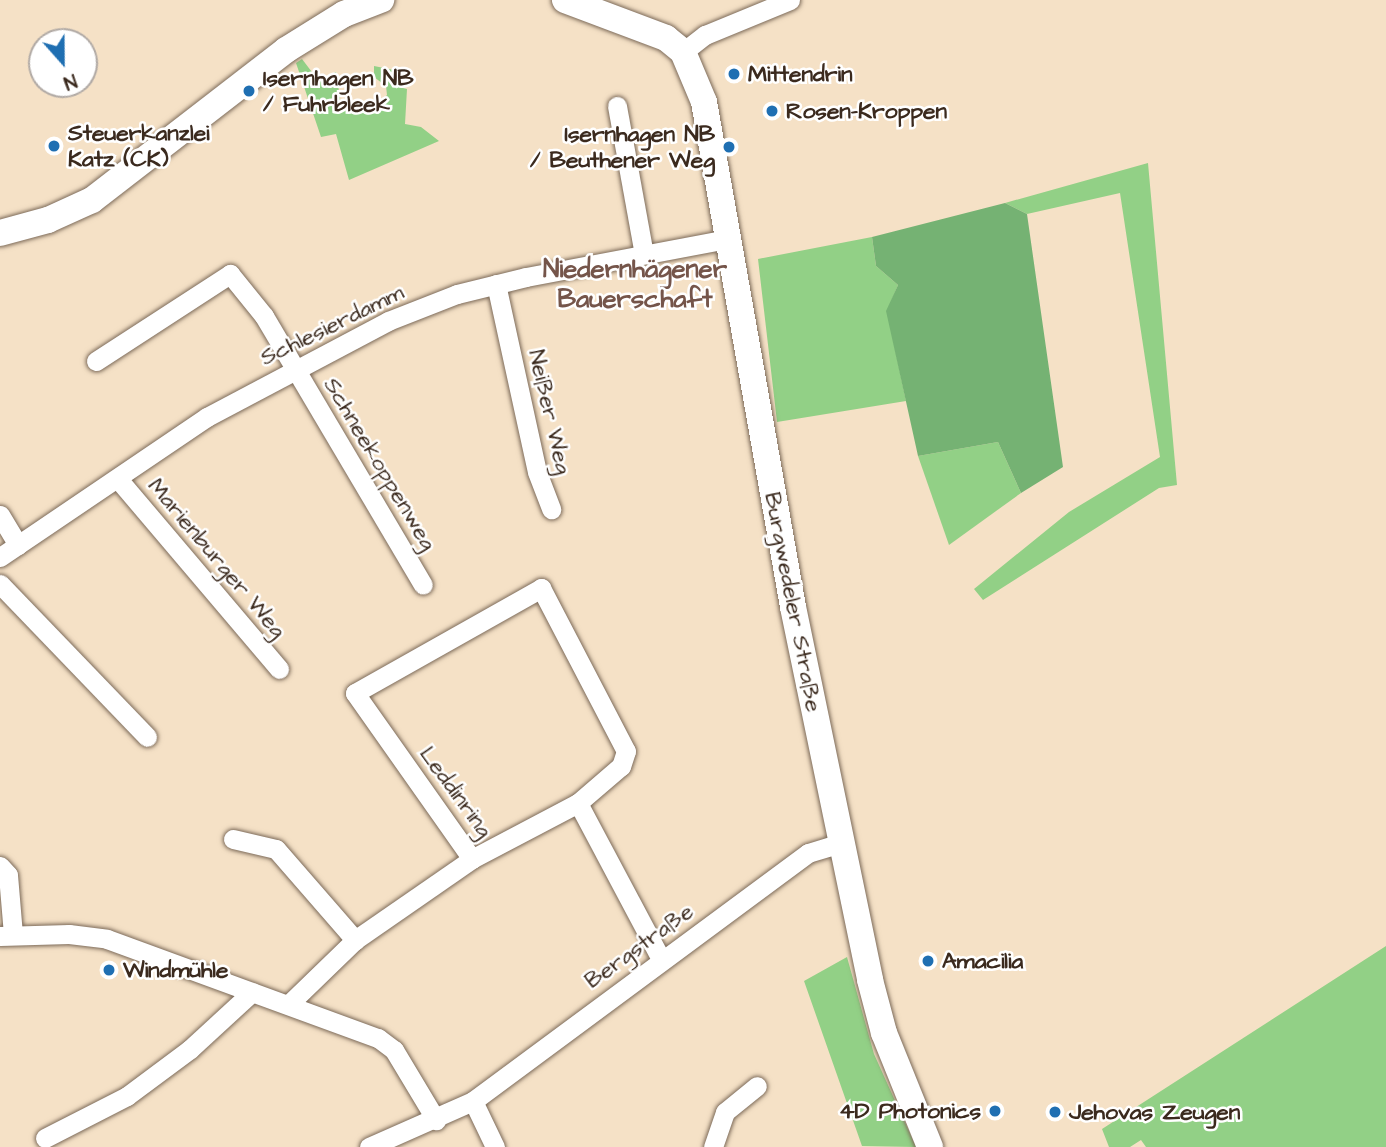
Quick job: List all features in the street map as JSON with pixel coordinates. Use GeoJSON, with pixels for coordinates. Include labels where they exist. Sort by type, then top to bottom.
{"type":"FeatureCollection","features":[{"type":"Feature","properties":{"kind":"main road"},"geometry":{"type":"LineString","coordinates":[[0,233],[48,220],[93,200],[286,50],[344,14],[381,0]]}},
{"type":"Feature","properties":{"kind":"main road"},"geometry":{"type":"LineString","coordinates":[[565,0],[647,29],[682,52]]}},
{"type":"Feature","properties":{"kind":"main road","name":"Burgwedeler Straße"},"geometry":{"type":"LineString","coordinates":[[682,52],[704,102],[791,596],[841,843],[884,1033],[930,1147]]}},
{"type":"Feature","properties":{"kind":"street"},"geometry":{"type":"LineString","coordinates":[[682,52],[705,35],[790,0]]}},
{"type":"Feature","properties":{"kind":"street"},"geometry":{"type":"LineString","coordinates":[[617,106],[644,254]]}},
{"type":"Feature","properties":{"kind":"street","name":"Schlesierdamm"},"geometry":{"type":"LineString","coordinates":[[0,557],[207,417],[388,321],[496,284],[728,239]]}},
{"type":"Feature","properties":{"kind":"street","name":"Schneekoppenweg"},"geometry":{"type":"LineString","coordinates":[[96,362],[229,274],[264,316],[424,584]]}},
{"type":"Feature","properties":{"kind":"street","name":"Neißer Weg"},"geometry":{"type":"LineString","coordinates":[[496,284],[537,472],[551,509]]}},
{"type":"Feature","properties":{"kind":"street","name":"Marienburger Weg"},"geometry":{"type":"LineString","coordinates":[[118,479],[278,669]]}},
{"type":"Feature","properties":{"kind":"street"},"geometry":{"type":"LineString","coordinates":[[0,515],[18,545]]}},
{"type":"Feature","properties":{"kind":"street"},"geometry":{"type":"LineString","coordinates":[[0,584],[147,737]]}},
{"type":"Feature","properties":{"kind":"street","name":"Leddinring"},"geometry":{"type":"LineString","coordinates":[[541,588],[626,751],[621,766],[578,803],[472,859],[355,693],[541,588]]}},
{"type":"Feature","properties":{"kind":"street"},"geometry":{"type":"LineString","coordinates":[[578,803],[661,960]]}},
{"type":"Feature","properties":{"kind":"street"},"geometry":{"type":"LineString","coordinates":[[233,839],[276,849],[355,940]]}},
{"type":"Feature","properties":{"kind":"street","name":"Bergstraße"},"geometry":{"type":"LineString","coordinates":[[369,1147],[436,1120],[473,1101],[808,853],[841,843]]}},
{"type":"Feature","properties":{"kind":"street"},"geometry":{"type":"LineString","coordinates":[[289,1004],[355,940],[472,859]]}},
{"type":"Feature","properties":{"kind":"street"},"geometry":{"type":"LineString","coordinates":[[0,866],[8,875],[7,935],[69,934],[107,939],[378,1038],[394,1050],[436,1120]]}},
{"type":"Feature","properties":{"kind":"street"},"geometry":{"type":"LineString","coordinates":[[45,1138],[127,1096],[190,1049],[251,992]]}},
{"type":"Feature","properties":{"kind":"street"},"geometry":{"type":"LineString","coordinates":[[713,1147],[725,1112],[757,1086]]}},
{"type":"Feature","properties":{"kind":"street"},"geometry":{"type":"LineString","coordinates":[[473,1101],[495,1147]]}},
{"type":"Feature","properties":{"kind":"green space"},"geometry":{"type":"Polygon","coordinates":[[[302,59],[318,80],[336,72],[342,111],[376,106],[387,95],[386,86],[374,77],[374,66],[399,71],[399,87],[407,89],[405,124],[421,127],[439,141],[349,180],[336,134],[321,137],[296,63],[302,59]]]}},
{"type":"Feature","properties":{"kind":"green space"},"geometry":{"type":"Polygon","coordinates":[[[1148,163],[1177,485],[1159,488],[983,600],[974,589],[1069,512],[1160,457],[1120,193],[1027,214],[1005,203],[1148,163]]]}},
{"type":"Feature","properties":{"kind":"green space"},"geometry":{"type":"Polygon","coordinates":[[[1005,203],[1027,214],[1063,467],[1021,493],[998,442],[918,456],[886,311],[898,285],[876,266],[872,237],[1005,203]]]}},
{"type":"Feature","properties":{"kind":"green space"},"geometry":{"type":"Polygon","coordinates":[[[872,237],[876,266],[898,285],[887,311],[906,401],[777,422],[758,259],[872,237]]]}},
{"type":"Feature","properties":{"kind":"green space"},"geometry":{"type":"Polygon","coordinates":[[[998,442],[1021,493],[949,545],[918,456],[998,442]]]}},
{"type":"Feature","properties":{"kind":"green space"},"geometry":{"type":"Polygon","coordinates":[[[1386,946],[1386,1147],[1146,1147],[1141,1140],[1130,1147],[1109,1147],[1102,1129],[1386,946]]]}},
{"type":"Feature","properties":{"kind":"green space"},"geometry":{"type":"Polygon","coordinates":[[[847,957],[874,1054],[916,1147],[862,1146],[804,981],[847,957]]]}},
{"type":"Feature","properties":{"kind":"place","name":"Mittendrin"},"geometry":{"type":"Point","coordinates":[734,74]}},
{"type":"Feature","properties":{"kind":"place","name":"Isernhagen NB / Fuhrbleek"},"geometry":{"type":"Point","coordinates":[249,91]}},
{"type":"Feature","properties":{"kind":"place","name":"Rosen-Kroppen"},"geometry":{"type":"Point","coordinates":[772,111]}},
{"type":"Feature","properties":{"kind":"place","name":"Steuerkanzlei Katz (CK)"},"geometry":{"type":"Point","coordinates":[54,146]}},
{"type":"Feature","properties":{"kind":"place","name":"Isernhagen NB / Beuthener Weg"},"geometry":{"type":"Point","coordinates":[729,147]}},
{"type":"Feature","properties":{"kind":"place","name":"Amacilia"},"geometry":{"type":"Point","coordinates":[928,961]}},
{"type":"Feature","properties":{"kind":"place","name":"Windmühle"},"geometry":{"type":"Point","coordinates":[109,970]}},
{"type":"Feature","properties":{"kind":"place","name":"4D Photonics"},"geometry":{"type":"Point","coordinates":[995,1111]}},
{"type":"Feature","properties":{"kind":"place","name":"Jehovas Zeugen"},"geometry":{"type":"Point","coordinates":[1055,1112]}},
{"type":"Feature","properties":{"kind":"district","name":"Niedernhägener Bauerschaft"},"geometry":{"type":"Point","coordinates":[635,285]}}]}
